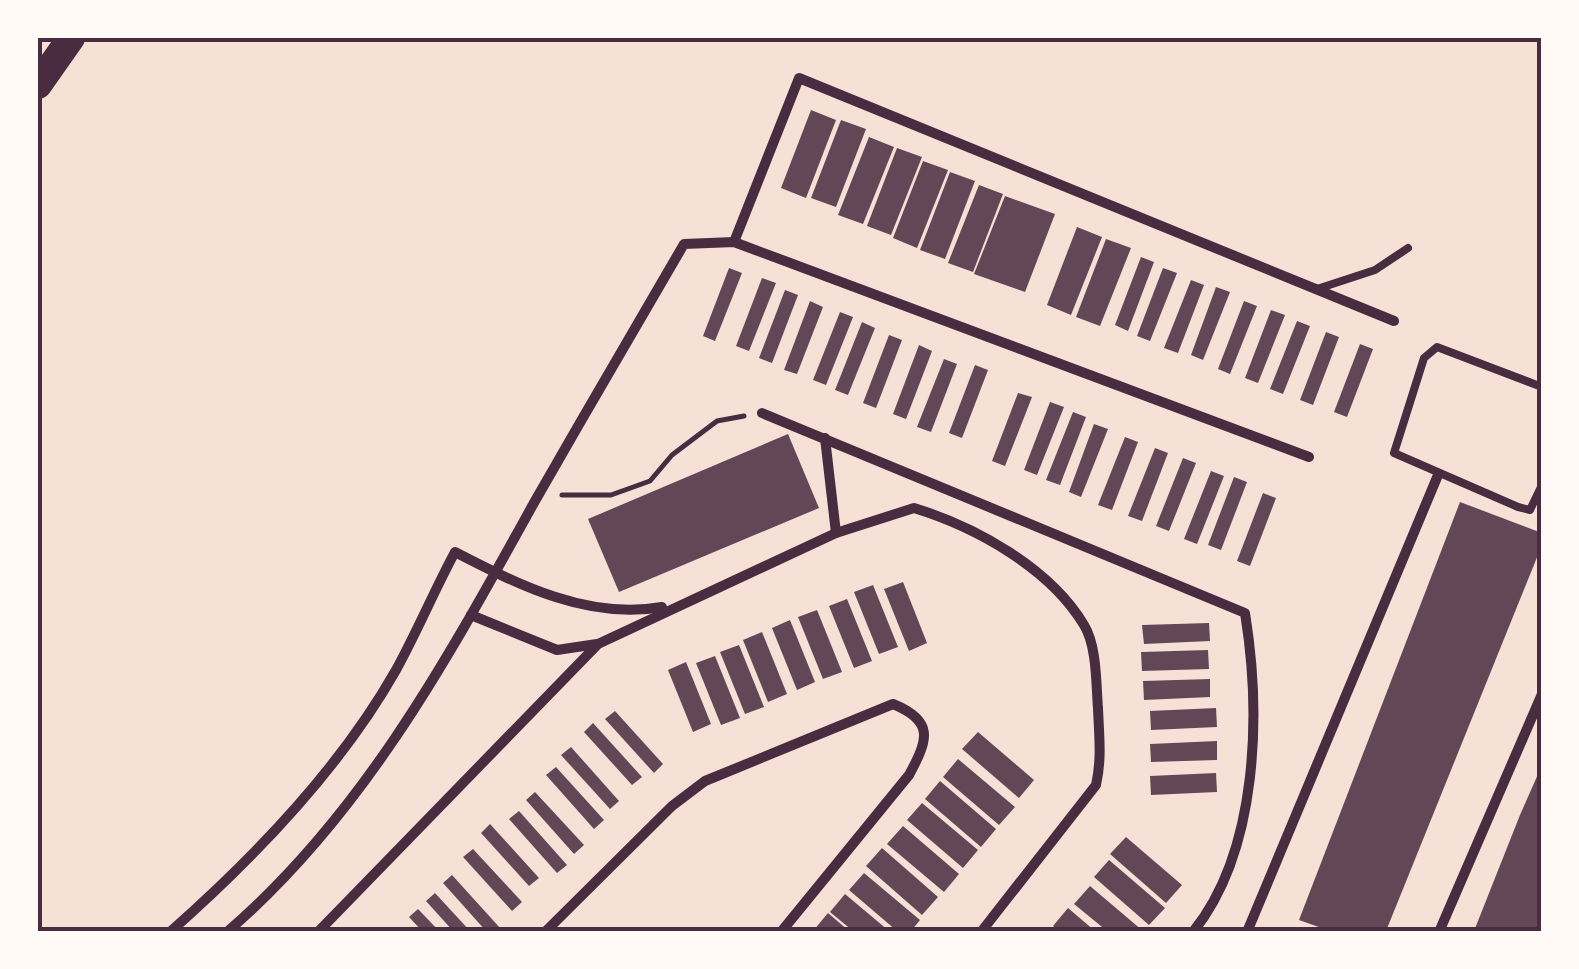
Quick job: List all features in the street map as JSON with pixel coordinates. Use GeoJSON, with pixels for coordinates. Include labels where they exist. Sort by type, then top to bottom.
{"type":"FeatureCollection","features":[{"type":"Feature","properties":{"kind":"highway"},"geometry":{"type":"LineString","coordinates":[[38,85],[71,38]]}},
{"type":"Feature","properties":{"kind":"street"},"geometry":{"type":"LineString","coordinates":[[734,242],[799,78],[1394,321]]}},
{"type":"Feature","properties":{"kind":"street"},"geometry":{"type":"LineString","coordinates":[[227,932],[270,894],[366,780],[428,692],[684,244],[734,242],[1309,457]]}},
{"type":"Feature","properties":{"kind":"street"},"geometry":{"type":"LineString","coordinates":[[762,412],[1245,613],[1252,658],[1245,822],[1193,932]]}},
{"type":"Feature","properties":{"kind":"street"},"geometry":{"type":"LineString","coordinates":[[825,438],[826,474],[836,534]]}},
{"type":"Feature","properties":{"kind":"street"},"geometry":{"type":"LineString","coordinates":[[1247,932],[1438,475]]}},
{"type":"Feature","properties":{"kind":"street"},"geometry":{"type":"LineString","coordinates":[[470,615],[557,650],[598,644],[836,534],[914,508],[938,515],[1017,559],[1067,604],[1086,628],[1100,747],[1096,785],[981,932]]}},
{"type":"Feature","properties":{"kind":"street"},"geometry":{"type":"LineString","coordinates":[[170,932],[239,870],[339,753],[395,671],[455,552],[549,597],[638,611],[678,604]]}},
{"type":"Feature","properties":{"kind":"street"},"geometry":{"type":"LineString","coordinates":[[318,932],[598,644]]}},
{"type":"Feature","properties":{"kind":"street"},"geometry":{"type":"LineString","coordinates":[[1439,932],[1542,694]]}},
{"type":"Feature","properties":{"kind":"street"},"geometry":{"type":"LineString","coordinates":[[544,932],[672,806],[705,780],[893,704],[915,713],[924,727],[923,749],[909,775],[780,932]]}},
{"type":"Feature","properties":{"kind":"lane"},"geometry":{"type":"LineString","coordinates":[[1313,290],[1375,270],[1408,248]]}},
{"type":"Feature","properties":{"kind":"lane"},"geometry":{"type":"LineString","coordinates":[[1542,387],[1437,347],[1424,358],[1394,453],[1438,475],[1530,510],[1542,485]]}},
{"type":"Feature","properties":{"kind":"path"},"geometry":{"type":"LineString","coordinates":[[538,496],[611,495],[650,481],[672,455],[716,421],[762,412]]}},
{"type":"Feature","properties":{"kind":"building"},"geometry":{"type":"Polygon","coordinates":[[[811,110],[836,120],[806,198],[781,188],[811,110]]]}},
{"type":"Feature","properties":{"kind":"building"},"geometry":{"type":"Polygon","coordinates":[[[841,120],[866,129],[836,207],[811,198],[841,120]]]}},
{"type":"Feature","properties":{"kind":"building"},"geometry":{"type":"Polygon","coordinates":[[[869,137],[894,147],[863,224],[838,215],[869,137]]]}},
{"type":"Feature","properties":{"kind":"building"},"geometry":{"type":"Polygon","coordinates":[[[897,148],[922,157],[891,235],[867,226],[897,148]]]}},
{"type":"Feature","properties":{"kind":"building"},"geometry":{"type":"Polygon","coordinates":[[[923,161],[948,170],[917,248],[893,238],[923,161]]]}},
{"type":"Feature","properties":{"kind":"building"},"geometry":{"type":"Polygon","coordinates":[[[950,172],[975,181],[945,259],[920,250],[950,172]]]}},
{"type":"Feature","properties":{"kind":"building"},"geometry":{"type":"Polygon","coordinates":[[[979,185],[1003,194],[973,272],[948,263],[979,185]]]}},
{"type":"Feature","properties":{"kind":"building"},"geometry":{"type":"Polygon","coordinates":[[[1005,196],[1055,214],[1025,292],[974,274],[1005,196]]]}},
{"type":"Feature","properties":{"kind":"building"},"geometry":{"type":"Polygon","coordinates":[[[1077,227],[1102,237],[1071,315],[1047,305],[1077,227]]]}},
{"type":"Feature","properties":{"kind":"building"},"geometry":{"type":"Polygon","coordinates":[[[1106,239],[1131,248],[1100,326],[1076,317],[1106,239]]]}},
{"type":"Feature","properties":{"kind":"building"},"geometry":{"type":"Polygon","coordinates":[[[1141,257],[1154,262],[1128,331],[1115,325],[1141,257]]]}},
{"type":"Feature","properties":{"kind":"building"},"geometry":{"type":"Polygon","coordinates":[[[729,268],[742,273],[715,341],[703,336],[729,268]]]}},
{"type":"Feature","properties":{"kind":"building"},"geometry":{"type":"Polygon","coordinates":[[[1163,268],[1177,273],[1150,341],[1137,336],[1163,268]]]}},
{"type":"Feature","properties":{"kind":"building"},"geometry":{"type":"Polygon","coordinates":[[[762,278],[776,283],[749,351],[736,346],[762,278]]]}},
{"type":"Feature","properties":{"kind":"building"},"geometry":{"type":"Polygon","coordinates":[[[1191,280],[1204,285],[1178,353],[1164,348],[1191,280]]]}},
{"type":"Feature","properties":{"kind":"building"},"geometry":{"type":"Polygon","coordinates":[[[1216,287],[1230,292],[1203,360],[1191,355],[1216,287]]]}},
{"type":"Feature","properties":{"kind":"building"},"geometry":{"type":"Polygon","coordinates":[[[785,290],[798,295],[772,363],[759,358],[785,290]]]}},
{"type":"Feature","properties":{"kind":"building"},"geometry":{"type":"Polygon","coordinates":[[[810,301],[823,307],[797,374],[784,370],[810,301]]]}},
{"type":"Feature","properties":{"kind":"building"},"geometry":{"type":"Polygon","coordinates":[[[1244,301],[1257,306],[1230,374],[1218,369],[1244,301]]]}},
{"type":"Feature","properties":{"kind":"building"},"geometry":{"type":"Polygon","coordinates":[[[1271,310],[1285,315],[1258,383],[1245,378],[1271,310]]]}},
{"type":"Feature","properties":{"kind":"building"},"geometry":{"type":"Polygon","coordinates":[[[840,312],[853,317],[826,385],[813,380],[840,312]]]}},
{"type":"Feature","properties":{"kind":"building"},"geometry":{"type":"Polygon","coordinates":[[[1297,321],[1310,326],[1283,394],[1270,389],[1297,321]]]}},
{"type":"Feature","properties":{"kind":"building"},"geometry":{"type":"Polygon","coordinates":[[[862,322],[875,328],[848,395],[835,390],[862,322]]]}},
{"type":"Feature","properties":{"kind":"building"},"geometry":{"type":"Polygon","coordinates":[[[1326,332],[1339,337],[1313,405],[1300,400],[1326,332]]]}},
{"type":"Feature","properties":{"kind":"building"},"geometry":{"type":"Polygon","coordinates":[[[889,335],[902,340],[876,408],[863,403],[889,335]]]}},
{"type":"Feature","properties":{"kind":"building"},"geometry":{"type":"Polygon","coordinates":[[[1360,344],[1373,349],[1347,417],[1334,412],[1360,344]]]}},
{"type":"Feature","properties":{"kind":"building"},"geometry":{"type":"Polygon","coordinates":[[[919,345],[932,351],[906,419],[893,414],[919,345]]]}},
{"type":"Feature","properties":{"kind":"building"},"geometry":{"type":"Polygon","coordinates":[[[944,359],[957,364],[931,432],[917,427],[944,359]]]}},
{"type":"Feature","properties":{"kind":"building"},"geometry":{"type":"Polygon","coordinates":[[[975,365],[988,370],[962,438],[949,433],[975,365]]]}},
{"type":"Feature","properties":{"kind":"building"},"geometry":{"type":"Polygon","coordinates":[[[1018,393],[1032,397],[1005,466],[992,461],[1018,393]]]}},
{"type":"Feature","properties":{"kind":"building"},"geometry":{"type":"Polygon","coordinates":[[[1050,402],[1064,407],[1037,475],[1024,470],[1050,402]]]}},
{"type":"Feature","properties":{"kind":"building"},"geometry":{"type":"Polygon","coordinates":[[[1073,412],[1086,417],[1060,485],[1046,480],[1073,412]]]}},
{"type":"Feature","properties":{"kind":"building"},"geometry":{"type":"Polygon","coordinates":[[[1094,424],[1108,429],[1081,497],[1069,492],[1094,424]]]}},
{"type":"Feature","properties":{"kind":"building"},"geometry":{"type":"Polygon","coordinates":[[[788,434],[819,508],[619,592],[588,519],[788,434]]]}},
{"type":"Feature","properties":{"kind":"building"},"geometry":{"type":"Polygon","coordinates":[[[1125,437],[1138,442],[1112,510],[1098,505],[1125,437]]]}},
{"type":"Feature","properties":{"kind":"building"},"geometry":{"type":"Polygon","coordinates":[[[1155,448],[1168,453],[1142,521],[1128,516],[1155,448]]]}},
{"type":"Feature","properties":{"kind":"building"},"geometry":{"type":"Polygon","coordinates":[[[1183,458],[1196,463],[1169,531],[1156,526],[1183,458]]]}},
{"type":"Feature","properties":{"kind":"building"},"geometry":{"type":"Polygon","coordinates":[[[1211,471],[1224,476],[1197,544],[1184,539],[1211,471]]]}},
{"type":"Feature","properties":{"kind":"building"},"geometry":{"type":"Polygon","coordinates":[[[1234,477],[1247,482],[1221,550],[1208,545],[1234,477]]]}},
{"type":"Feature","properties":{"kind":"building"},"geometry":{"type":"Polygon","coordinates":[[[1263,493],[1276,498],[1250,566],[1237,561],[1263,493]]]}},
{"type":"Feature","properties":{"kind":"building"},"geometry":{"type":"Polygon","coordinates":[[[1460,502],[1542,533],[1542,545],[1386,931],[1330,931],[1299,920],[1460,502]]]}},
{"type":"Feature","properties":{"kind":"building"},"geometry":{"type":"Polygon","coordinates":[[[903,582],[927,643],[909,651],[884,589],[903,582]]]}},
{"type":"Feature","properties":{"kind":"building"},"geometry":{"type":"Polygon","coordinates":[[[873,585],[898,647],[879,654],[854,592],[873,585]]]}},
{"type":"Feature","properties":{"kind":"building"},"geometry":{"type":"Polygon","coordinates":[[[847,599],[872,661],[854,668],[829,606],[847,599]]]}},
{"type":"Feature","properties":{"kind":"building"},"geometry":{"type":"Polygon","coordinates":[[[817,610],[842,672],[823,679],[798,617],[817,610]]]}},
{"type":"Feature","properties":{"kind":"building"},"geometry":{"type":"Polygon","coordinates":[[[790,620],[815,682],[797,690],[772,628],[790,620]]]}},
{"type":"Feature","properties":{"kind":"building"},"geometry":{"type":"Polygon","coordinates":[[[1209,623],[1210,641],[1144,644],[1142,625],[1209,623]]]}},
{"type":"Feature","properties":{"kind":"building"},"geometry":{"type":"Polygon","coordinates":[[[762,632],[787,694],[768,702],[743,640],[762,632]]]}},
{"type":"Feature","properties":{"kind":"building"},"geometry":{"type":"Polygon","coordinates":[[[739,645],[764,707],[745,714],[720,652],[739,645]]]}},
{"type":"Feature","properties":{"kind":"building"},"geometry":{"type":"Polygon","coordinates":[[[1208,650],[1209,669],[1142,671],[1141,652],[1208,650]]]}},
{"type":"Feature","properties":{"kind":"building"},"geometry":{"type":"Polygon","coordinates":[[[715,656],[740,718],[721,725],[696,663],[715,656]]]}},
{"type":"Feature","properties":{"kind":"building"},"geometry":{"type":"Polygon","coordinates":[[[686,662],[711,724],[693,732],[668,670],[686,662]]]}},
{"type":"Feature","properties":{"kind":"building"},"geometry":{"type":"Polygon","coordinates":[[[1210,679],[1210,697],[1144,700],[1143,681],[1210,679]]]}},
{"type":"Feature","properties":{"kind":"building"},"geometry":{"type":"Polygon","coordinates":[[[1216,708],[1217,727],[1151,730],[1150,711],[1216,708]]]}},
{"type":"Feature","properties":{"kind":"building"},"geometry":{"type":"Polygon","coordinates":[[[615,711],[663,764],[654,773],[605,719],[615,711]]]}},
{"type":"Feature","properties":{"kind":"building"},"geometry":{"type":"Polygon","coordinates":[[[593,723],[642,777],[632,785],[584,732],[593,723]]]}},
{"type":"Feature","properties":{"kind":"building"},"geometry":{"type":"Polygon","coordinates":[[[978,732],[1034,780],[1019,798],[962,749],[978,732]]]}},
{"type":"Feature","properties":{"kind":"building"},"geometry":{"type":"Polygon","coordinates":[[[1217,741],[1217,760],[1151,762],[1150,744],[1217,741]]]}},
{"type":"Feature","properties":{"kind":"building"},"geometry":{"type":"Polygon","coordinates":[[[571,747],[619,801],[610,809],[561,755],[571,747]]]}},
{"type":"Feature","properties":{"kind":"building"},"geometry":{"type":"Polygon","coordinates":[[[958,759],[1015,807],[999,825],[943,777],[958,759]]]}},
{"type":"Feature","properties":{"kind":"building"},"geometry":{"type":"Polygon","coordinates":[[[1542,765],[1542,931],[1474,931],[1520,815],[1542,765]]]}},
{"type":"Feature","properties":{"kind":"building"},"geometry":{"type":"Polygon","coordinates":[[[556,767],[604,820],[594,829],[546,775],[556,767]]]}},
{"type":"Feature","properties":{"kind":"building"},"geometry":{"type":"Polygon","coordinates":[[[1216,773],[1217,792],[1151,795],[1150,776],[1216,773]]]}},
{"type":"Feature","properties":{"kind":"building"},"geometry":{"type":"Polygon","coordinates":[[[940,781],[996,829],[981,847],[925,799],[940,781]]]}},
{"type":"Feature","properties":{"kind":"building"},"geometry":{"type":"Polygon","coordinates":[[[535,792],[584,845],[574,854],[526,800],[535,792]]]}},
{"type":"Feature","properties":{"kind":"building"},"geometry":{"type":"Polygon","coordinates":[[[922,803],[978,850],[963,868],[907,820],[922,803]]]}},
{"type":"Feature","properties":{"kind":"building"},"geometry":{"type":"Polygon","coordinates":[[[519,811],[567,865],[557,873],[509,819],[519,811]]]}},
{"type":"Feature","properties":{"kind":"building"},"geometry":{"type":"Polygon","coordinates":[[[490,824],[539,878],[529,886],[481,833],[490,824]]]}},
{"type":"Feature","properties":{"kind":"building"},"geometry":{"type":"Polygon","coordinates":[[[903,826],[959,874],[944,892],[887,844],[903,826]]]}},
{"type":"Feature","properties":{"kind":"building"},"geometry":{"type":"Polygon","coordinates":[[[1126,837],[1182,885],[1166,903],[1110,854],[1126,837]]]}},
{"type":"Feature","properties":{"kind":"building"},"geometry":{"type":"Polygon","coordinates":[[[882,848],[938,897],[922,915],[866,866],[882,848]]]}},
{"type":"Feature","properties":{"kind":"building"},"geometry":{"type":"Polygon","coordinates":[[[473,849],[522,902],[512,911],[463,857],[473,849]]]}},
{"type":"Feature","properties":{"kind":"building"},"geometry":{"type":"Polygon","coordinates":[[[1109,860],[1165,908],[1149,925],[1094,877],[1109,860]]]}},
{"type":"Feature","properties":{"kind":"building"},"geometry":{"type":"Polygon","coordinates":[[[864,873],[920,920],[911,931],[897,931],[849,890],[864,873]]]}},
{"type":"Feature","properties":{"kind":"building"},"geometry":{"type":"Polygon","coordinates":[[[452,875],[501,929],[486,931],[443,883],[452,875]]]}},
{"type":"Feature","properties":{"kind":"building"},"geometry":{"type":"Polygon","coordinates":[[[1090,886],[1143,931],[1107,931],[1074,904],[1090,886]]]}},
{"type":"Feature","properties":{"kind":"building"},"geometry":{"type":"Polygon","coordinates":[[[435,893],[470,931],[453,931],[426,901],[435,893]]]}},
{"type":"Feature","properties":{"kind":"building"},"geometry":{"type":"Polygon","coordinates":[[[845,894],[889,931],[853,931],[830,912],[845,894]]]}},
{"type":"Feature","properties":{"kind":"building"},"geometry":{"type":"Polygon","coordinates":[[[1068,908],[1095,931],[1059,931],[1053,926],[1068,908]]]}},
{"type":"Feature","properties":{"kind":"building"},"geometry":{"type":"Polygon","coordinates":[[[418,909],[439,931],[422,931],[409,917],[418,909]]]}},
{"type":"Feature","properties":{"kind":"building"},"geometry":{"type":"Polygon","coordinates":[[[828,913],[849,931],[813,931],[828,913]]]}}]}
